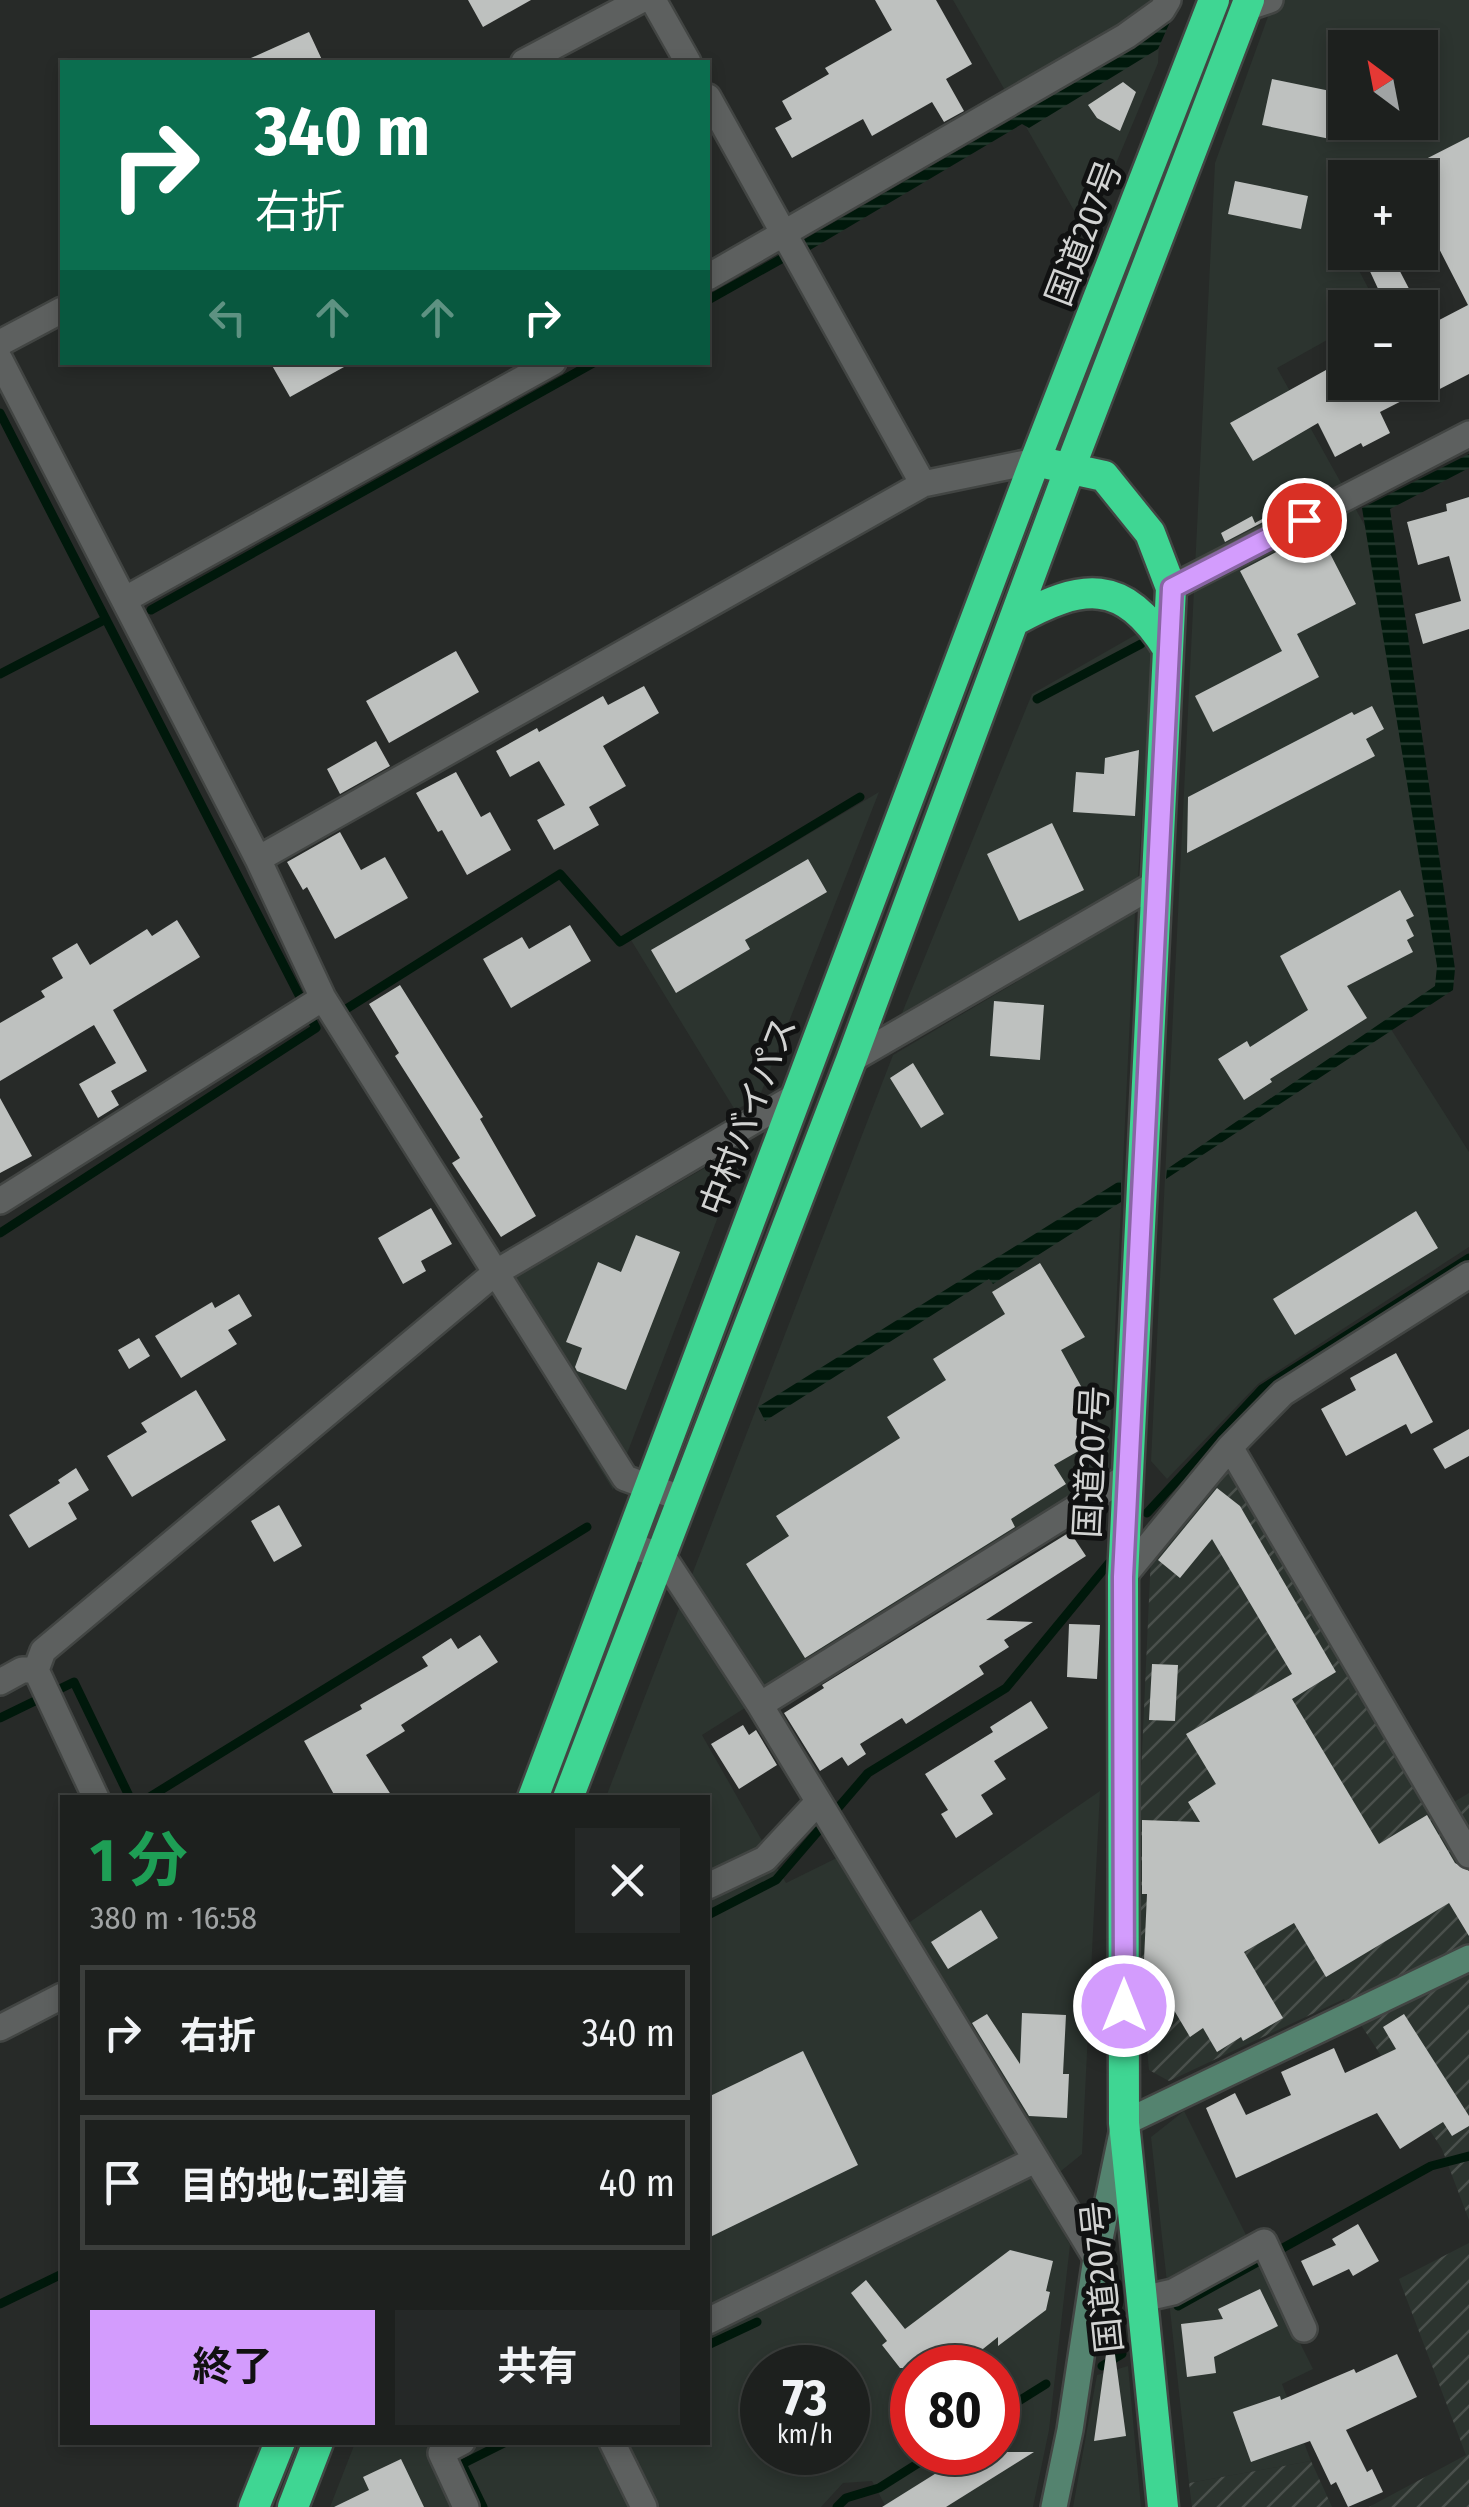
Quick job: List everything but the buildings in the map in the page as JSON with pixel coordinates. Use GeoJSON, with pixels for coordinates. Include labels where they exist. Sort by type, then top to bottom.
{"type":"FeatureCollection","features":[{"type":"Feature","properties":{"kind":"highway","name":"国道207号"},"geometry":{"type":"LineString","coordinates":[[1163,2507],[1124,2122],[1123,1577],[1172,588],[1150,533],[1104,476],[1035,461],[1214,0]]}},
{"type":"Feature","properties":{"kind":"highway","name":"国道207号"},"geometry":{"type":"LineString","coordinates":[[1070,468],[1255,3]]}},
{"type":"Feature","properties":{"kind":"highway","name":"中村バイパス"},"geometry":{"type":"LineString","coordinates":[[534,1795],[1035,461]]}},
{"type":"Feature","properties":{"kind":"highway"},"geometry":{"type":"LineString","coordinates":[[569,1795],[851,1060],[1070,468]]}},
{"type":"Feature","properties":{"kind":"highway"},"geometry":{"type":"LineString","coordinates":[[1014,621],[1058,599],[1081,593],[1106,593],[1129,604],[1151,622],[1168,649]]}},
{"type":"Feature","properties":{"kind":"highway"},"geometry":{"type":"LineString","coordinates":[[254,2507],[279,2445]]}},
{"type":"Feature","properties":{"kind":"highway"},"geometry":{"type":"LineString","coordinates":[[293,2507],[317,2445]]}},
{"type":"Feature","properties":{"kind":"street"},"geometry":{"type":"LineString","coordinates":[[528,60],[641,0]]}},
{"type":"Feature","properties":{"kind":"street"},"geometry":{"type":"LineString","coordinates":[[653,0],[687,60]]}},
{"type":"Feature","properties":{"kind":"street"},"geometry":{"type":"LineString","coordinates":[[710,276],[1126,36],[1162,10],[1168,0]]}},
{"type":"Feature","properties":{"kind":"street"},"geometry":{"type":"LineString","coordinates":[[710,101],[923,484]]}},
{"type":"Feature","properties":{"kind":"street"},"geometry":{"type":"LineString","coordinates":[[0,343],[60,311]]}},
{"type":"Feature","properties":{"kind":"street"},"geometry":{"type":"LineString","coordinates":[[0,360],[339,1023],[625,1478],[684,1499]]}},
{"type":"Feature","properties":{"kind":"street"},"geometry":{"type":"LineString","coordinates":[[124,600],[548,365]]}},
{"type":"Feature","properties":{"kind":"street"},"geometry":{"type":"LineString","coordinates":[[1172,588],[1469,434]]}},
{"type":"Feature","properties":{"kind":"street"},"geometry":{"type":"LineString","coordinates":[[258,859],[923,484],[1035,461]]}},
{"type":"Feature","properties":{"kind":"street"},"geometry":{"type":"LineString","coordinates":[[851,1060],[1157,883]]}},
{"type":"Feature","properties":{"kind":"street"},"geometry":{"type":"LineString","coordinates":[[0,1202],[324,998]]}},
{"type":"Feature","properties":{"kind":"street"},"geometry":{"type":"LineString","coordinates":[[95,1795],[38,1676],[43,1651],[495,1273],[796,1096]]}},
{"type":"Feature","properties":{"kind":"street"},"geometry":{"type":"LineString","coordinates":[[1123,1577],[1230,1447],[1283,1393],[1469,1275]]}},
{"type":"Feature","properties":{"kind":"street"},"geometry":{"type":"LineString","coordinates":[[1230,1447],[1469,1856]]}},
{"type":"Feature","properties":{"kind":"street"},"geometry":{"type":"LineString","coordinates":[[760,1705],[1129,1475]]}},
{"type":"Feature","properties":{"kind":"street"},"geometry":{"type":"LineString","coordinates":[[629,1546],[662,1555],[760,1705],[1096,2258]]}},
{"type":"Feature","properties":{"kind":"street"},"geometry":{"type":"LineString","coordinates":[[0,1682],[22,1670],[38,1676]]}},
{"type":"Feature","properties":{"kind":"street"},"geometry":{"type":"LineString","coordinates":[[710,1885],[765,1860],[825,1814]]}},
{"type":"Feature","properties":{"kind":"street"},"geometry":{"type":"LineString","coordinates":[[1054,2507],[1096,2258],[1124,2122],[1469,1958]]}},
{"type":"Feature","properties":{"kind":"street"},"geometry":{"type":"LineString","coordinates":[[0,2028],[60,1997]]}},
{"type":"Feature","properties":{"kind":"street"},"geometry":{"type":"LineString","coordinates":[[710,2320],[1034,2160]]}},
{"type":"Feature","properties":{"kind":"street"},"geometry":{"type":"LineString","coordinates":[[1142,2299],[1173,2292],[1264,2242],[1304,2329]]}},
{"type":"Feature","properties":{"kind":"street"},"geometry":{"type":"LineString","coordinates":[[456,2445],[441,2453],[466,2507]]}},
{"type":"Feature","properties":{"kind":"street"},"geometry":{"type":"LineString","coordinates":[[613,2445],[644,2507]]}},
{"type":"Feature","properties":{"kind":"shaded area"},"geometry":{"type":"Polygon","coordinates":[[[953,0],[1161,0],[1158,63],[1087,233],[953,0]]]}},
{"type":"Feature","properties":{"kind":"shaded area"},"geometry":{"type":"Polygon","coordinates":[[[1274,0],[1469,0],[1469,171],[1438,175],[1438,160],[1328,160],[1328,270],[1359,270],[1369,290],[1328,290],[1328,340],[1277,368],[1379,551],[1443,991],[1389,1026],[1469,1152],[1469,1247],[1258,1384],[1167,1479],[1151,1461],[1215,163],[1274,0]]]}},
{"type":"Feature","properties":{"kind":"shaded area"},"geometry":{"type":"Polygon","coordinates":[[[1170,22],[1158,49],[1029,128],[1022,124],[805,253],[796,244],[1016,117],[1018,111],[1170,22]]]}},
{"type":"Feature","properties":{"kind":"shaded area"},"geometry":{"type":"Polygon","coordinates":[[[1469,454],[1469,468],[1390,509],[1455,969],[1453,990],[1166,1179],[1167,1169],[1435,986],[1437,966],[1362,508],[1469,454]]]}},
{"type":"Feature","properties":{"kind":"shaded area"},"geometry":{"type":"Polygon","coordinates":[[[1137,634],[1152,650],[1138,879],[900,1018],[1032,694],[1137,634]]]}},
{"type":"Feature","properties":{"kind":"shaded area"},"geometry":{"type":"Polygon","coordinates":[[[879,792],[759,1098],[735,1110],[631,940],[879,792]]]}},
{"type":"Feature","properties":{"kind":"shaded area"},"geometry":{"type":"Polygon","coordinates":[[[1135,912],[1108,1480],[702,1735],[786,1883],[859,1847],[904,1926],[1100,1791],[1082,2154],[1040,2188],[1070,2245],[1049,2430],[1033,2507],[886,2507],[872,2481],[843,2483],[821,2507],[330,2507],[354,2445],[710,2445],[710,1795],[607,1795],[893,1055],[1135,912]]]}},
{"type":"Feature","properties":{"kind":"shaded area"},"geometry":{"type":"Polygon","coordinates":[[[746,1144],[613,1490],[492,1291],[746,1144]]]}},
{"type":"Feature","properties":{"kind":"shaded area"},"geometry":{"type":"Polygon","coordinates":[[[1121,1180],[1121,1202],[993,1284],[989,1279],[765,1421],[758,1407],[1121,1180]]]}},
{"type":"Feature","properties":{"kind":"shaded area"},"geometry":{"type":"Polygon","coordinates":[[[1237,1448],[1449,1805],[1469,1793],[1469,2220],[1442,2149],[1344,1999],[1169,2081],[1149,2070],[1135,1907],[1151,1555],[1237,1448]]]}},
{"type":"Feature","properties":{"kind":"shaded area"},"geometry":{"type":"Polygon","coordinates":[[[1184,2111],[1313,2369],[1282,2384],[1311,2461],[1189,2483],[1151,2137],[1184,2111]]]}},
{"type":"Feature","properties":{"kind":"shaded area"},"geometry":{"type":"Polygon","coordinates":[[[1469,2243],[1469,2507],[1369,2507],[1466,2455],[1399,2279],[1469,2243]]]}},
{"type":"Feature","properties":{"kind":"shaded area"},"geometry":{"type":"Polygon","coordinates":[[[1128,2366],[1141,2507],[1073,2507],[1097,2375],[1128,2366]]]}},
{"type":"Feature","properties":{"kind":"shaded area"},"geometry":{"type":"Polygon","coordinates":[[[1311,2461],[1332,2507],[1192,2507],[1189,2483],[1311,2461]]]}},
{"type":"Feature","properties":{"kind":"waterway"},"geometry":{"type":"LineString","coordinates":[[710,299],[783,258]]}},
{"type":"Feature","properties":{"kind":"waterway"},"geometry":{"type":"LineString","coordinates":[[151,610],[590,365]]}},
{"type":"Feature","properties":{"kind":"waterway"},"geometry":{"type":"LineString","coordinates":[[0,413],[316,1028],[0,1233]]}},
{"type":"Feature","properties":{"kind":"waterway"},"geometry":{"type":"LineString","coordinates":[[0,674],[106,619]]}},
{"type":"Feature","properties":{"kind":"waterway"},"geometry":{"type":"LineString","coordinates":[[1037,699],[1141,644]]}},
{"type":"Feature","properties":{"kind":"waterway"},"geometry":{"type":"LineString","coordinates":[[335,1016],[560,874],[620,942],[860,797]]}},
{"type":"Feature","properties":{"kind":"waterway"},"geometry":{"type":"LineString","coordinates":[[1147,1513],[1262,1389],[1469,1258]]}},
{"type":"Feature","properties":{"kind":"waterway"},"geometry":{"type":"LineString","coordinates":[[153,1795],[587,1527]]}},
{"type":"Feature","properties":{"kind":"waterway"},"geometry":{"type":"LineString","coordinates":[[710,1914],[776,1880],[868,1773],[1006,1688],[1109,1563]]}},
{"type":"Feature","properties":{"kind":"waterway"},"geometry":{"type":"LineString","coordinates":[[0,1718],[74,1682],[129,1795]]}},
{"type":"Feature","properties":{"kind":"waterway"},"geometry":{"type":"LineString","coordinates":[[1178,2306],[1431,2166],[1469,2156]]}},
{"type":"Feature","properties":{"kind":"waterway"},"geometry":{"type":"LineString","coordinates":[[0,2304],[60,2275]]}},
{"type":"Feature","properties":{"kind":"waterway"},"geometry":{"type":"LineString","coordinates":[[710,2344],[757,2322]]}},
{"type":"Feature","properties":{"kind":"waterway"},"geometry":{"type":"LineString","coordinates":[[1102,2366],[1122,2354]]}},
{"type":"Feature","properties":{"kind":"waterway"},"geometry":{"type":"LineString","coordinates":[[1020,2400],[1046,2384]]}},
{"type":"Feature","properties":{"kind":"waterway"},"geometry":{"type":"LineString","coordinates":[[483,2507],[462,2464],[500,2445]]}},
{"type":"Feature","properties":{"kind":"waterway"},"geometry":{"type":"LineString","coordinates":[[837,2507],[846,2498],[879,2488],[900,2475]]}},
{"type":"Feature","properties":{"kind":"route"},"geometry":{"type":"LineString","coordinates":[[1124,2006],[1123,1577],[1172,588],[1304,520]]}}]}
